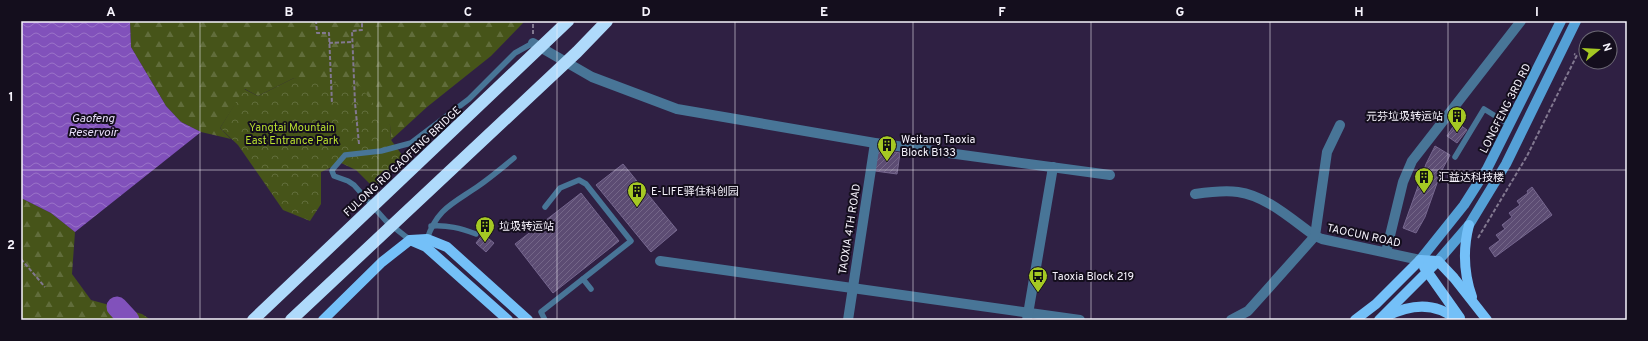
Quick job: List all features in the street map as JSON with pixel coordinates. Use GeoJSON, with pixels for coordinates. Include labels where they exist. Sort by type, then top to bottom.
{"type":"FeatureCollection","features":[{"type":"Feature","properties":{"kind":"highway","name":"FULONG RD GAOFENG BRIDGE"},"geometry":{"type":"LineString","coordinates":[[253,320],[568,21]]}},
{"type":"Feature","properties":{"kind":"highway"},"geometry":{"type":"LineString","coordinates":[[292,320],[565,63],[607,21]]}},
{"type":"Feature","properties":{"kind":"main road","name":"LONGFENG 3RD RD"},"geometry":{"type":"LineString","coordinates":[[1420,260],[1472,194],[1494,158],[1561,21]]}},
{"type":"Feature","properties":{"kind":"main road"},"geometry":{"type":"LineString","coordinates":[[1380,320],[1428,272],[1469,225],[1514,149],[1576,21]]}},
{"type":"Feature","properties":{"kind":"main road"},"geometry":{"type":"LineString","coordinates":[[1469,225],[1465,259],[1472,296],[1477,306]]}},
{"type":"Feature","properties":{"kind":"main road"},"geometry":{"type":"LineString","coordinates":[[323,320],[382,262],[410,240],[427,239],[447,247],[528,320]]}},
{"type":"Feature","properties":{"kind":"main road"},"geometry":{"type":"LineString","coordinates":[[410,240],[426,247],[508,320]]}},
{"type":"Feature","properties":{"kind":"main road"},"geometry":{"type":"LineString","coordinates":[[1420,260],[1461,320]]}},
{"type":"Feature","properties":{"kind":"main road"},"geometry":{"type":"LineString","coordinates":[[1355,320],[1382,298],[1420,260],[1438,261],[1449,271],[1487,320]]}},
{"type":"Feature","properties":{"kind":"main road"},"geometry":{"type":"LineString","coordinates":[[1380,320],[1395,312],[1425,306],[1437,308],[1448,313],[1457,320]]}},
{"type":"Feature","properties":{"kind":"street"},"geometry":{"type":"LineString","coordinates":[[1386,252],[1403,182],[1412,161],[1522,21]]}},
{"type":"Feature","properties":{"kind":"street"},"geometry":{"type":"LineString","coordinates":[[533,43],[592,77],[677,109],[875,143],[1053,166],[1110,175]]}},
{"type":"Feature","properties":{"kind":"street"},"geometry":{"type":"LineString","coordinates":[[1231,320],[1248,311],[1315,236],[1327,152],[1340,125]]}},
{"type":"Feature","properties":{"kind":"street","name":"TAOXIA 4TH ROAD"},"geometry":{"type":"LineString","coordinates":[[848,320],[875,143]]}},
{"type":"Feature","properties":{"kind":"street"},"geometry":{"type":"LineString","coordinates":[[1028,316],[1053,166]]}},
{"type":"Feature","properties":{"kind":"street","name":"TAOCUN ROAD"},"geometry":{"type":"LineString","coordinates":[[1195,194],[1221,191],[1252,195],[1267,202],[1315,236],[1420,260]]}},
{"type":"Feature","properties":{"kind":"street"},"geometry":{"type":"LineString","coordinates":[[660,261],[1028,316],[1080,320]]}},
{"type":"Feature","properties":{"kind":"lane"},"geometry":{"type":"LineString","coordinates":[[410,240],[386,221],[354,185],[334,176],[332,171],[333,169],[345,155],[381,151],[411,143],[469,100],[515,53],[533,43]]}},
{"type":"Feature","properties":{"kind":"lane"},"geometry":{"type":"LineString","coordinates":[[1454,157],[1484,109],[1510,125]]}},
{"type":"Feature","properties":{"kind":"lane"},"geometry":{"type":"LineString","coordinates":[[427,239],[431,226],[448,205],[480,185],[514,158]]}},
{"type":"Feature","properties":{"kind":"lane"},"geometry":{"type":"LineString","coordinates":[[545,207],[560,188],[579,180],[586,184],[630,241],[541,312],[545,320]]}},
{"type":"Feature","properties":{"kind":"lane"},"geometry":{"type":"LineString","coordinates":[[431,226],[444,225],[460,228],[476,234]]}},
{"type":"Feature","properties":{"kind":"lane"},"geometry":{"type":"LineString","coordinates":[[583,279],[591,289]]}},
{"type":"Feature","properties":{"kind":"path"},"geometry":{"type":"LineString","coordinates":[[322,21],[316,21],[317,33],[329,33],[332,104]]}},
{"type":"Feature","properties":{"kind":"path"},"geometry":{"type":"LineString","coordinates":[[359,144],[352,31],[362,30],[362,21]]}},
{"type":"Feature","properties":{"kind":"path"},"geometry":{"type":"LineString","coordinates":[[329,43],[352,42]]}},
{"type":"Feature","properties":{"kind":"path"},"geometry":{"type":"LineString","coordinates":[[1476,243],[1538,135],[1577,55],[1574,54]]}},
{"type":"Feature","properties":{"kind":"path"},"geometry":{"type":"LineString","coordinates":[[21,259],[45,287]]}},
{"type":"Feature","properties":{"kind":"green space"},"geometry":{"type":"Polygon","coordinates":[[[130,21],[522,21],[523,23],[491,56],[427,107],[391,140],[390,125],[294,78],[258,96],[245,89],[220,128],[231,139],[201,132],[181,122],[166,106],[131,47],[130,21]]]}},
{"type":"Feature","properties":{"kind":"green space","name":"Yangtai Mountain East Entrance Park"},"geometry":{"type":"Polygon","coordinates":[[[294,78],[360,86],[390,125],[391,140],[405,159],[374,188],[356,170],[341,163],[321,172],[321,204],[310,221],[283,210],[238,145],[220,128],[244,89],[258,96],[294,78]]]}},
{"type":"Feature","properties":{"kind":"green space"},"geometry":{"type":"Polygon","coordinates":[[[21,198],[51,213],[75,232],[72,274],[91,300],[142,314],[151,320],[21,320],[21,198]]]}},
{"type":"Feature","properties":{"kind":"water","name":"Gaofeng Reservoir"},"geometry":{"type":"Polygon","coordinates":[[[21,21],[130,21],[131,47],[166,106],[181,122],[201,132],[75,232],[51,213],[21,198],[21,21]]]}},
{"type":"Feature","properties":{"kind":"building","name":"元芬垃圾转运站"},"geometry":{"type":"Polygon","coordinates":[[[1456,122],[1467,130],[1457,143],[1447,136],[1456,122]]]}},
{"type":"Feature","properties":{"kind":"building","name":"汇益达科技楼"},"geometry":{"type":"Polygon","coordinates":[[[1435,146],[1450,155],[1441,172],[1425,217],[1416,233],[1403,228],[1426,164],[1435,146]]]}},
{"type":"Feature","properties":{"kind":"building","name":"Weitang Taoxia Block B133"},"geometry":{"type":"Polygon","coordinates":[[[878,149],[900,153],[897,174],[875,171],[878,149]]]}},
{"type":"Feature","properties":{"kind":"building","name":"E-LIFE驿住科创园"},"geometry":{"type":"Polygon","coordinates":[[[623,164],[677,230],[651,252],[596,185],[623,164]]]}},
{"type":"Feature","properties":{"kind":"building"},"geometry":{"type":"Polygon","coordinates":[[[1532,187],[1552,215],[1495,257],[1489,248],[1500,240],[1496,235],[1505,229],[1502,225],[1512,217],[1509,213],[1520,205],[1517,201],[1528,193],[1527,191],[1532,187]]]}},
{"type":"Feature","properties":{"kind":"building"},"geometry":{"type":"Polygon","coordinates":[[[581,193],[619,241],[553,293],[515,244],[581,193]]]}},
{"type":"Feature","properties":{"kind":"building","name":"垃圾转运站"},"geometry":{"type":"Polygon","coordinates":[[[483,234],[494,243],[486,252],[476,243],[483,234]]]}},
{"type":"Feature","properties":{"kind":"waterway"},"geometry":{"type":"LineString","coordinates":[[117,307],[129,320]]}},
{"type":"Feature","properties":{"kind":"place","name":"元芬垃圾转运站"},"geometry":{"type":"Point","coordinates":[1457,133]}},
{"type":"Feature","properties":{"kind":"place","name":"Weitang Taoxia Block B133"},"geometry":{"type":"Point","coordinates":[887,162]}},
{"type":"Feature","properties":{"kind":"place","name":"汇益达科技楼"},"geometry":{"type":"Point","coordinates":[1424,194]}},
{"type":"Feature","properties":{"kind":"place","name":"E-LIFE驿住科创园"},"geometry":{"type":"Point","coordinates":[637,208]}},
{"type":"Feature","properties":{"kind":"place","name":"垃圾转运站"},"geometry":{"type":"Point","coordinates":[485,243]}},
{"type":"Feature","properties":{"kind":"place","name":"Taoxia Block 219"},"geometry":{"type":"Point","coordinates":[1038,293]}}]}
